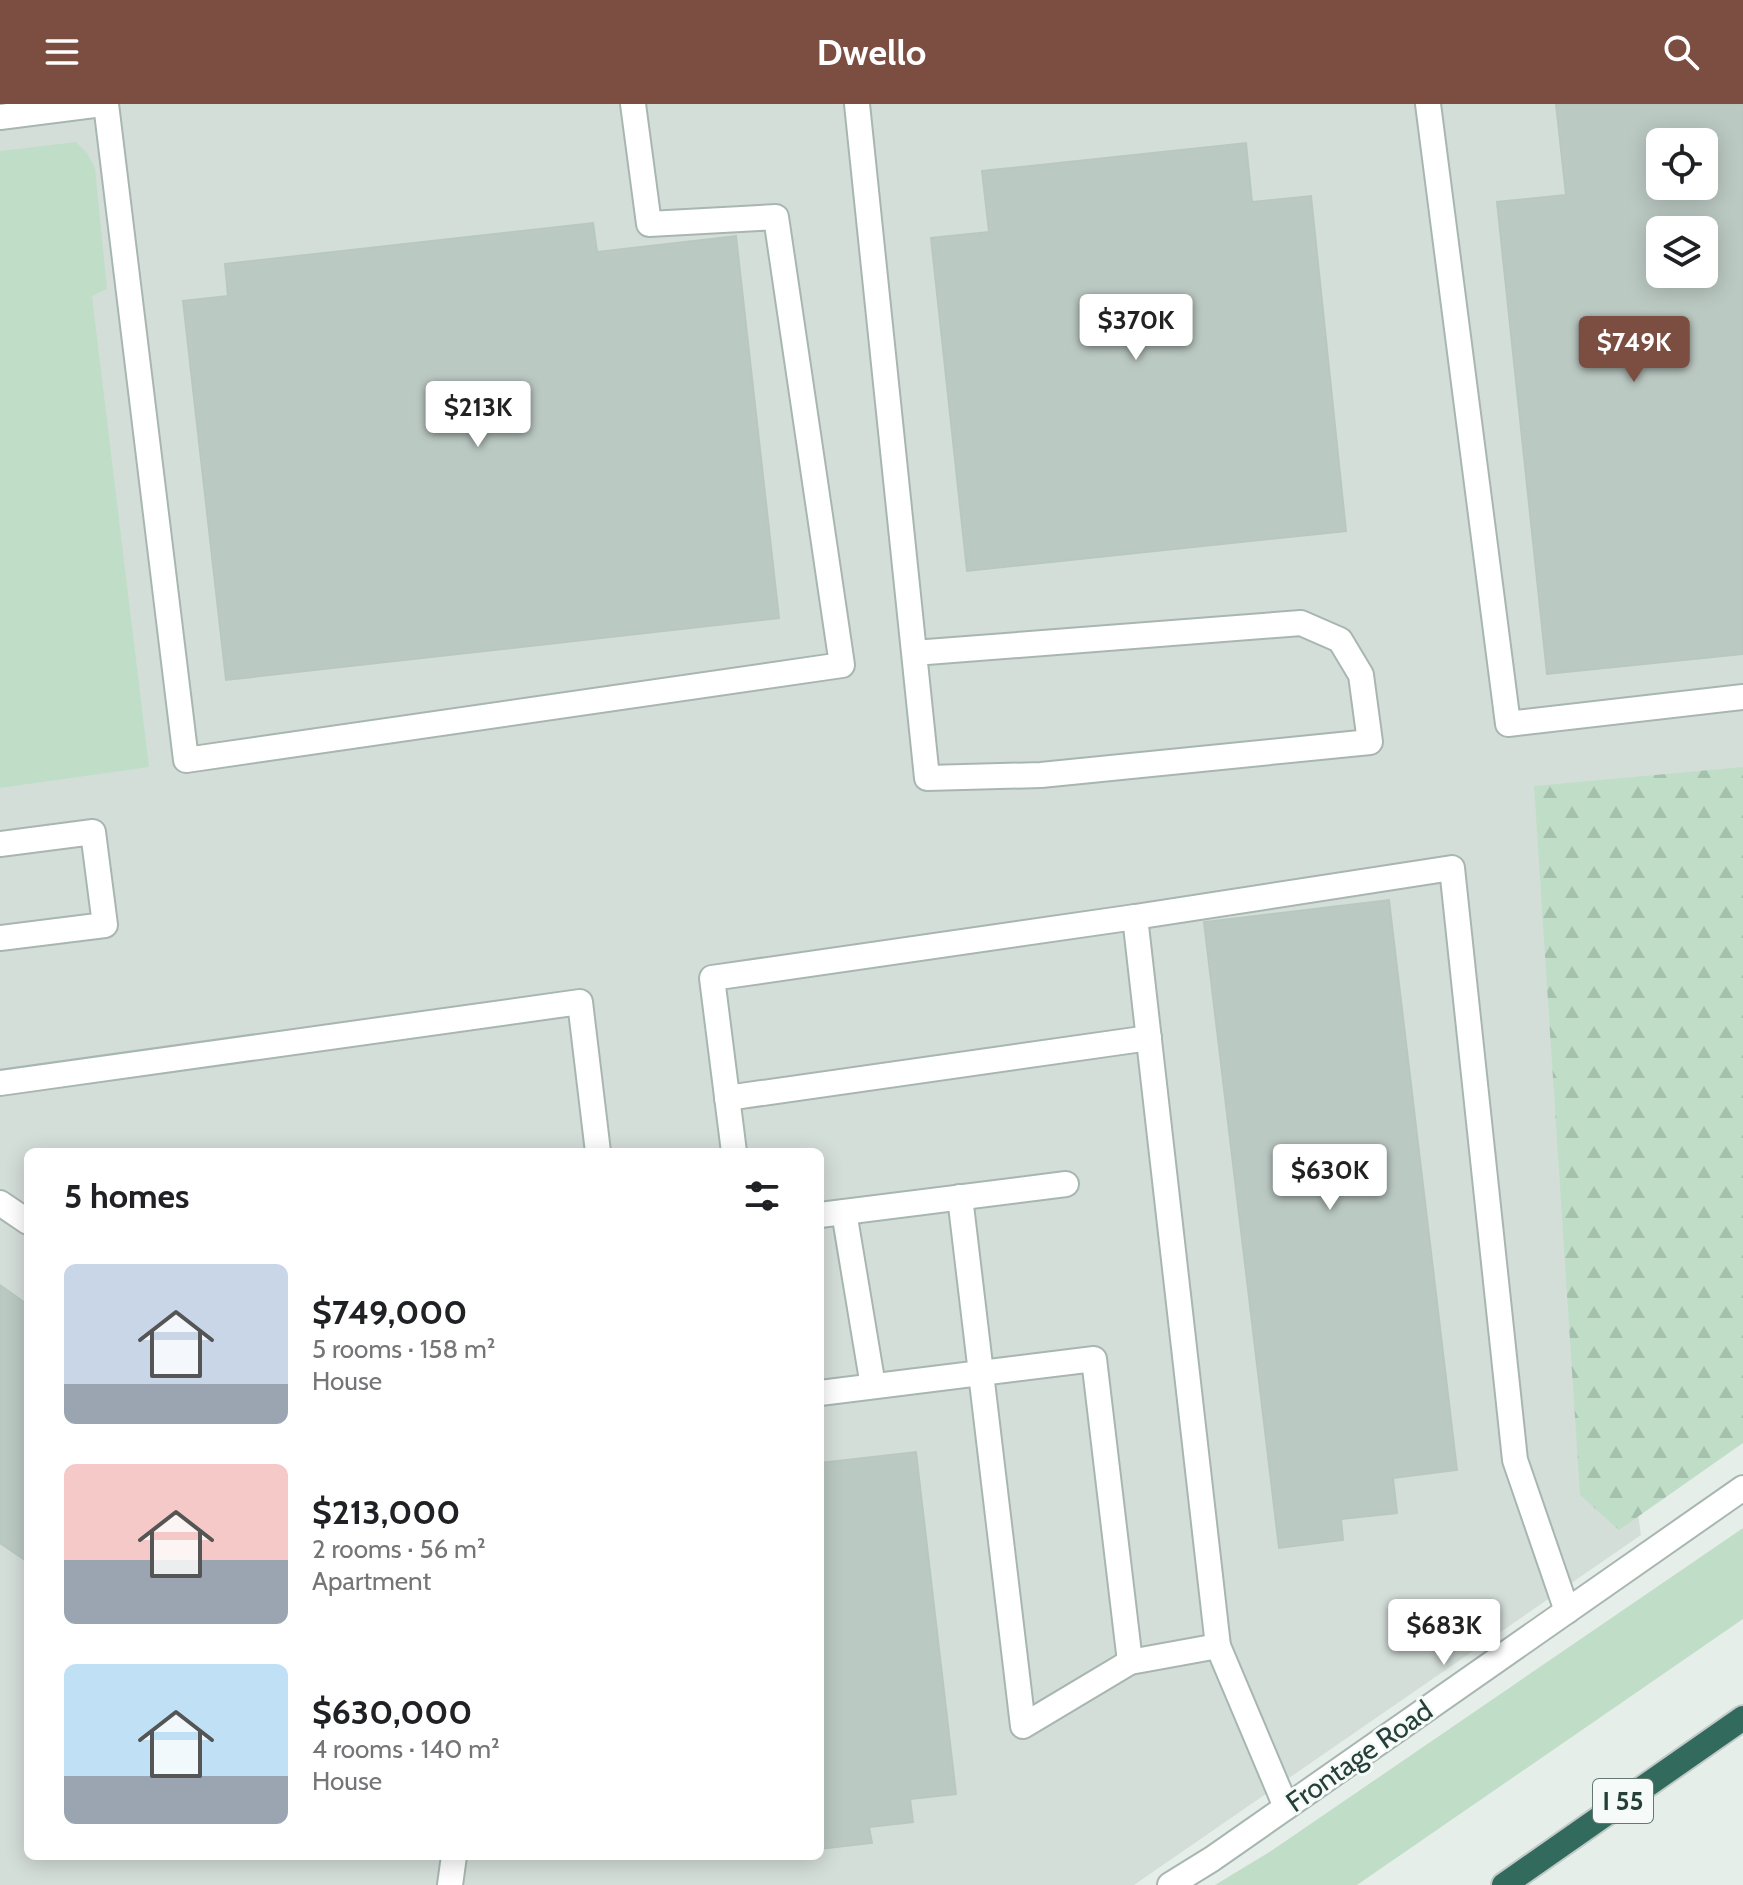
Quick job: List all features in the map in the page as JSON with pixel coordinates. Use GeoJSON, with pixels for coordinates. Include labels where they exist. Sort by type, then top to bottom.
{"type":"FeatureCollection","features":[{"type":"Feature","properties":{"kind":"highway","name":"I 55"},"geometry":{"type":"LineString","coordinates":[[1504,1885],[1743,1718]]}},
{"type":"Feature","properties":{"kind":"street"},"geometry":{"type":"LineString","coordinates":[[0,117],[104,104],[186,760],[842,665],[776,217],[649,224],[633,104]]}},
{"type":"Feature","properties":{"kind":"street"},"geometry":{"type":"LineString","coordinates":[[857,104],[914,653],[927,778],[1041,775],[1370,742],[1361,675],[1340,640],[1301,623],[914,653]]}},
{"type":"Feature","properties":{"kind":"street"},"geometry":{"type":"LineString","coordinates":[[1428,104],[1508,724],[1743,697]]}},
{"type":"Feature","properties":{"kind":"street"},"geometry":{"type":"LineString","coordinates":[[0,844],[93,832],[105,925],[0,938]]}},
{"type":"Feature","properties":{"kind":"street"},"geometry":{"type":"LineString","coordinates":[[733,1148],[712,978],[1452,868],[1515,1460],[1567,1611]]}},
{"type":"Feature","properties":{"kind":"street"},"geometry":{"type":"LineString","coordinates":[[1135,917],[1218,1646],[1286,1807]]}},
{"type":"Feature","properties":{"kind":"street"},"geometry":{"type":"LineString","coordinates":[[0,1083],[580,1002],[598,1148]]}},
{"type":"Feature","properties":{"kind":"street"},"geometry":{"type":"LineString","coordinates":[[727,1098],[1149,1038]]}},
{"type":"Feature","properties":{"kind":"street"},"geometry":{"type":"LineString","coordinates":[[873,1386],[832,1213],[1066,1184]]}},
{"type":"Feature","properties":{"kind":"street"},"geometry":{"type":"LineString","coordinates":[[960,1197],[1023,1726],[1130,1662],[1218,1646]]}},
{"type":"Feature","properties":{"kind":"street"},"geometry":{"type":"LineString","coordinates":[[0,1203],[24,1219]]}},
{"type":"Feature","properties":{"kind":"street"},"geometry":{"type":"LineString","coordinates":[[824,1392],[1094,1359],[1130,1662]]}},
{"type":"Feature","properties":{"kind":"street","name":"Frontage Road"},"geometry":{"type":"LineString","coordinates":[[1170,1885],[1743,1488]]}},
{"type":"Feature","properties":{"kind":"street"},"geometry":{"type":"LineString","coordinates":[[450,1885],[453,1860]]}},
{"type":"Feature","properties":{"kind":"shaded area"},"geometry":{"type":"Polygon","coordinates":[[[0,104],[1743,104],[1743,775],[1538,800],[1641,1535],[1134,1885],[0,1885],[0,104]]]}},
{"type":"Feature","properties":{"kind":"green space"},"geometry":{"type":"Polygon","coordinates":[[[76,142],[95,168],[107,289],[92,296],[149,767],[0,788],[0,151],[76,142]]]}},
{"type":"Feature","properties":{"kind":"green space"},"geometry":{"type":"Polygon","coordinates":[[[1743,767],[1743,1443],[1619,1530],[1580,1495],[1534,786],[1743,767]]]}},
{"type":"Feature","properties":{"kind":"green space"},"geometry":{"type":"Polygon","coordinates":[[[1743,1528],[1743,1619],[1357,1885],[1215,1885],[1271,1851],[1743,1528]]]}},
{"type":"Feature","properties":{"kind":"building"},"geometry":{"type":"Polygon","coordinates":[[[1556,104],[1743,104],[1743,654],[1547,674],[1497,202],[1566,195],[1556,104]]]}},
{"type":"Feature","properties":{"kind":"building"},"geometry":{"type":"Polygon","coordinates":[[[1246,143],[1252,202],[1311,196],[1346,531],[967,571],[931,238],[989,232],[982,171],[1246,143]]]}},
{"type":"Feature","properties":{"kind":"building"},"geometry":{"type":"Polygon","coordinates":[[[593,223],[597,252],[736,236],[779,618],[226,680],[183,301],[228,296],[225,264],[593,223]]]}},
{"type":"Feature","properties":{"kind":"building"},"geometry":{"type":"Polygon","coordinates":[[[1389,900],[1457,1470],[1393,1478],[1397,1513],[1341,1519],[1343,1540],[1279,1548],[1204,922],[1389,900]]]}},
{"type":"Feature","properties":{"kind":"building"},"geometry":{"type":"Polygon","coordinates":[[[0,1285],[24,1302],[24,1559],[0,1543],[0,1285]]]}},
{"type":"Feature","properties":{"kind":"building"},"geometry":{"type":"Polygon","coordinates":[[[916,1452],[956,1794],[910,1799],[913,1822],[869,1827],[872,1843],[824,1849],[824,1463],[916,1452]]]}}]}
